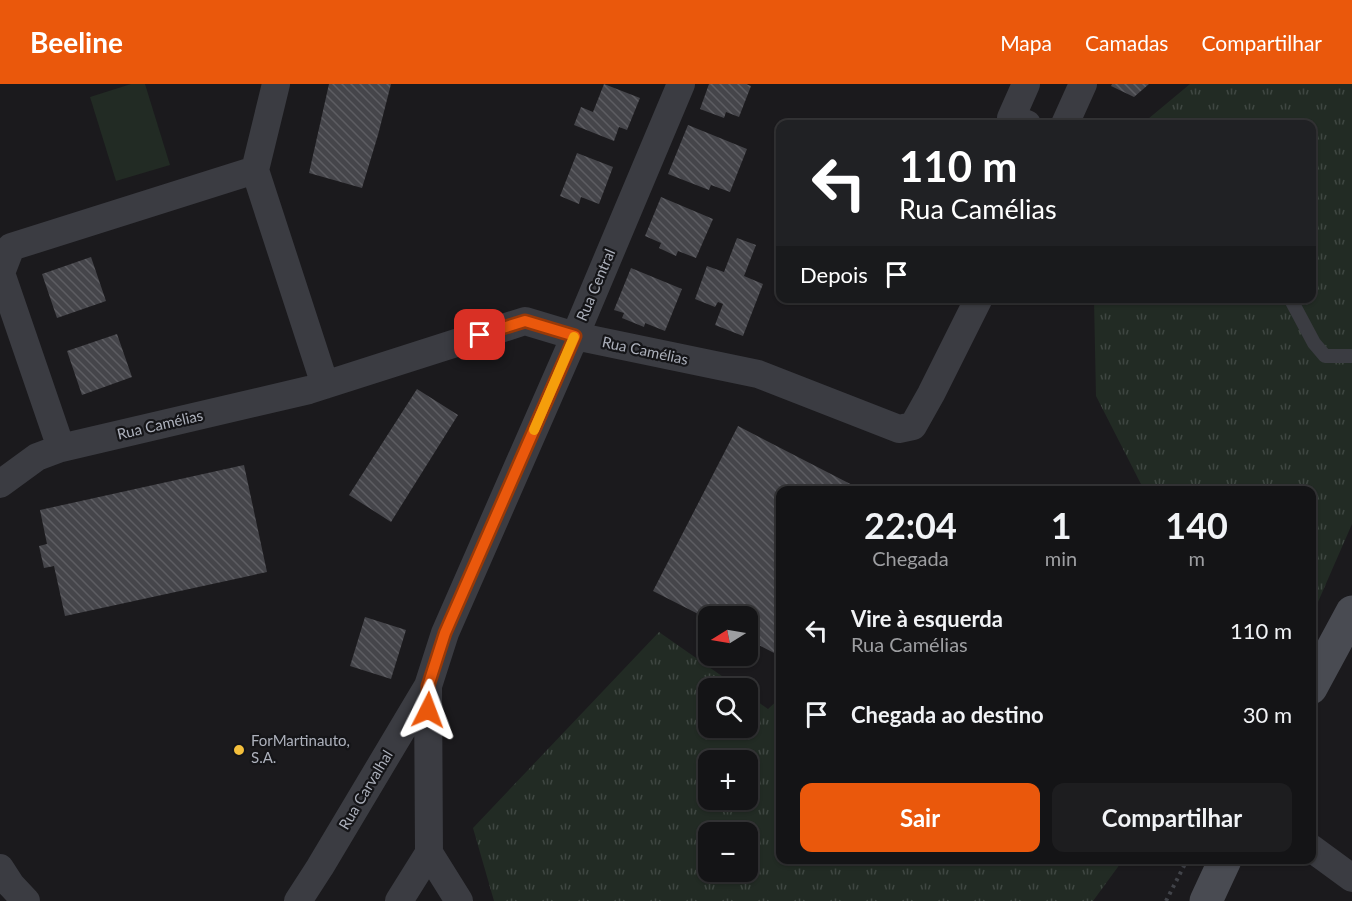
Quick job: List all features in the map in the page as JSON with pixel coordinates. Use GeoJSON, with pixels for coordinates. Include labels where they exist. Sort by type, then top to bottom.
{"type":"FeatureCollection","features":[{"type":"Feature","properties":{"kind":"street"},"geometry":{"type":"LineString","coordinates":[[276,84],[255,170],[325,385]]}},
{"type":"Feature","properties":{"kind":"street","name":"Rua Central"},"geometry":{"type":"LineString","coordinates":[[428,686],[445,633],[575,336],[681,84]]}},
{"type":"Feature","properties":{"kind":"street"},"geometry":{"type":"LineString","coordinates":[[1016,120],[1011,118],[1026,84]]}},
{"type":"Feature","properties":{"kind":"street"},"geometry":{"type":"LineString","coordinates":[[1067,120],[1083,84]]}},
{"type":"Feature","properties":{"kind":"street"},"geometry":{"type":"LineString","coordinates":[[61,448],[1,273],[10,247],[255,170]]}},
{"type":"Feature","properties":{"kind":"street","name":"Rua Camélias"},"geometry":{"type":"LineString","coordinates":[[0,484],[37,457],[61,448],[309,390],[525,321],[575,336],[758,374],[899,429],[913,426],[976,303]]}},
{"type":"Feature","properties":{"kind":"street"},"geometry":{"type":"LineString","coordinates":[[1316,679],[1352,612]]}},
{"type":"Feature","properties":{"kind":"street"},"geometry":{"type":"LineString","coordinates":[[428,686],[429,853],[459,901]]}},
{"type":"Feature","properties":{"kind":"street","name":"Rua Carvalhal"},"geometry":{"type":"LineString","coordinates":[[298,901],[428,686]]}},
{"type":"Feature","properties":{"kind":"street"},"geometry":{"type":"LineString","coordinates":[[1316,852],[1352,878]]}},
{"type":"Feature","properties":{"kind":"street"},"geometry":{"type":"LineString","coordinates":[[399,901],[429,853]]}},
{"type":"Feature","properties":{"kind":"street"},"geometry":{"type":"LineString","coordinates":[[1206,901],[1223,864]]}},
{"type":"Feature","properties":{"kind":"street"},"geometry":{"type":"LineString","coordinates":[[0,868],[11,885],[26,901]]}},
{"type":"Feature","properties":{"kind":"lane"},"geometry":{"type":"LineString","coordinates":[[1293,303],[1314,343],[1325,356],[1352,356]]}},
{"type":"Feature","properties":{"kind":"path"},"geometry":{"type":"LineString","coordinates":[[1166,901],[1185,864]]}},
{"type":"Feature","properties":{"kind":"green space"},"geometry":{"type":"Polygon","coordinates":[[[131,84],[145,84],[170,165],[116,181],[90,97],[131,84]]]}},
{"type":"Feature","properties":{"kind":"green space"},"geometry":{"type":"Polygon","coordinates":[[[1190,84],[1352,84],[1352,524],[1316,607],[1316,486],[1142,486],[1096,396],[1094,303],[1316,303],[1316,120],[1147,120],[1190,84]]]}},
{"type":"Feature","properties":{"kind":"green space"},"geometry":{"type":"Polygon","coordinates":[[[659,632],[698,659],[698,666],[708,666],[725,678],[698,678],[698,738],[758,738],[758,702],[768,709],[776,702],[776,864],[1120,864],[1093,901],[494,901],[473,828],[659,632]]]}},
{"type":"Feature","properties":{"kind":"building"},"geometry":{"type":"Polygon","coordinates":[[[329,84],[391,84],[362,188],[309,173],[329,84]]]}},
{"type":"Feature","properties":{"kind":"building"},"geometry":{"type":"Polygon","coordinates":[[[604,84],[640,98],[627,130],[619,127],[614,141],[574,125],[581,107],[593,112],[604,84]]]}},
{"type":"Feature","properties":{"kind":"building"},"geometry":{"type":"Polygon","coordinates":[[[709,84],[751,86],[739,117],[726,112],[724,118],[700,109],[709,84]]]}},
{"type":"Feature","properties":{"kind":"building"},"geometry":{"type":"Polygon","coordinates":[[[1112,84],[1149,84],[1134,97],[1111,86],[1112,84]]]}},
{"type":"Feature","properties":{"kind":"building"},"geometry":{"type":"Polygon","coordinates":[[[688,125],[747,149],[730,192],[711,185],[709,190],[668,174],[688,125]]]}},
{"type":"Feature","properties":{"kind":"building"},"geometry":{"type":"Polygon","coordinates":[[[577,153],[613,167],[599,204],[581,197],[579,204],[560,196],[577,153]]]}},
{"type":"Feature","properties":{"kind":"building"},"geometry":{"type":"Polygon","coordinates":[[[661,197],[713,219],[696,258],[678,251],[676,256],[659,248],[661,243],[645,236],[661,197]]]}},
{"type":"Feature","properties":{"kind":"building"},"geometry":{"type":"Polygon","coordinates":[[[737,238],[756,245],[744,276],[763,284],[743,336],[715,325],[723,304],[718,302],[715,307],[695,299],[707,266],[724,272],[737,238]]]}},
{"type":"Feature","properties":{"kind":"building"},"geometry":{"type":"Polygon","coordinates":[[[91,257],[106,301],[57,318],[42,274],[91,257]]]}},
{"type":"Feature","properties":{"kind":"building"},"geometry":{"type":"Polygon","coordinates":[[[631,268],[682,289],[665,331],[645,323],[644,327],[622,318],[624,313],[614,310],[631,268]]]}},
{"type":"Feature","properties":{"kind":"building"},"geometry":{"type":"Polygon","coordinates":[[[117,334],[132,377],[82,395],[67,351],[117,334]]]}},
{"type":"Feature","properties":{"kind":"building"},"geometry":{"type":"Polygon","coordinates":[[[417,389],[458,415],[391,522],[349,495],[417,389]]]}},
{"type":"Feature","properties":{"kind":"building"},"geometry":{"type":"Polygon","coordinates":[[[738,426],[854,486],[776,486],[776,654],[758,645],[758,606],[698,606],[698,614],[653,591],[738,426]]]}},
{"type":"Feature","properties":{"kind":"building"},"geometry":{"type":"Polygon","coordinates":[[[244,465],[267,572],[65,616],[54,566],[44,568],[39,546],[47,544],[40,510],[244,465]]]}},
{"type":"Feature","properties":{"kind":"building"},"geometry":{"type":"Polygon","coordinates":[[[365,617],[406,630],[391,679],[350,666],[365,617]]]}},
{"type":"Feature","properties":{"kind":"slow traffic"},"geometry":{"type":"LineString","coordinates":[[534,430],[574,337]]}},
{"type":"Feature","properties":{"kind":"place","name":"ForMartinauto, S.A."},"geometry":{"type":"Point","coordinates":[239,750]}},
{"type":"Feature","properties":{"kind":"route"},"geometry":{"type":"LineString","coordinates":[[428,710],[428,686],[445,633],[575,336],[525,321],[480,335]]}}]}
